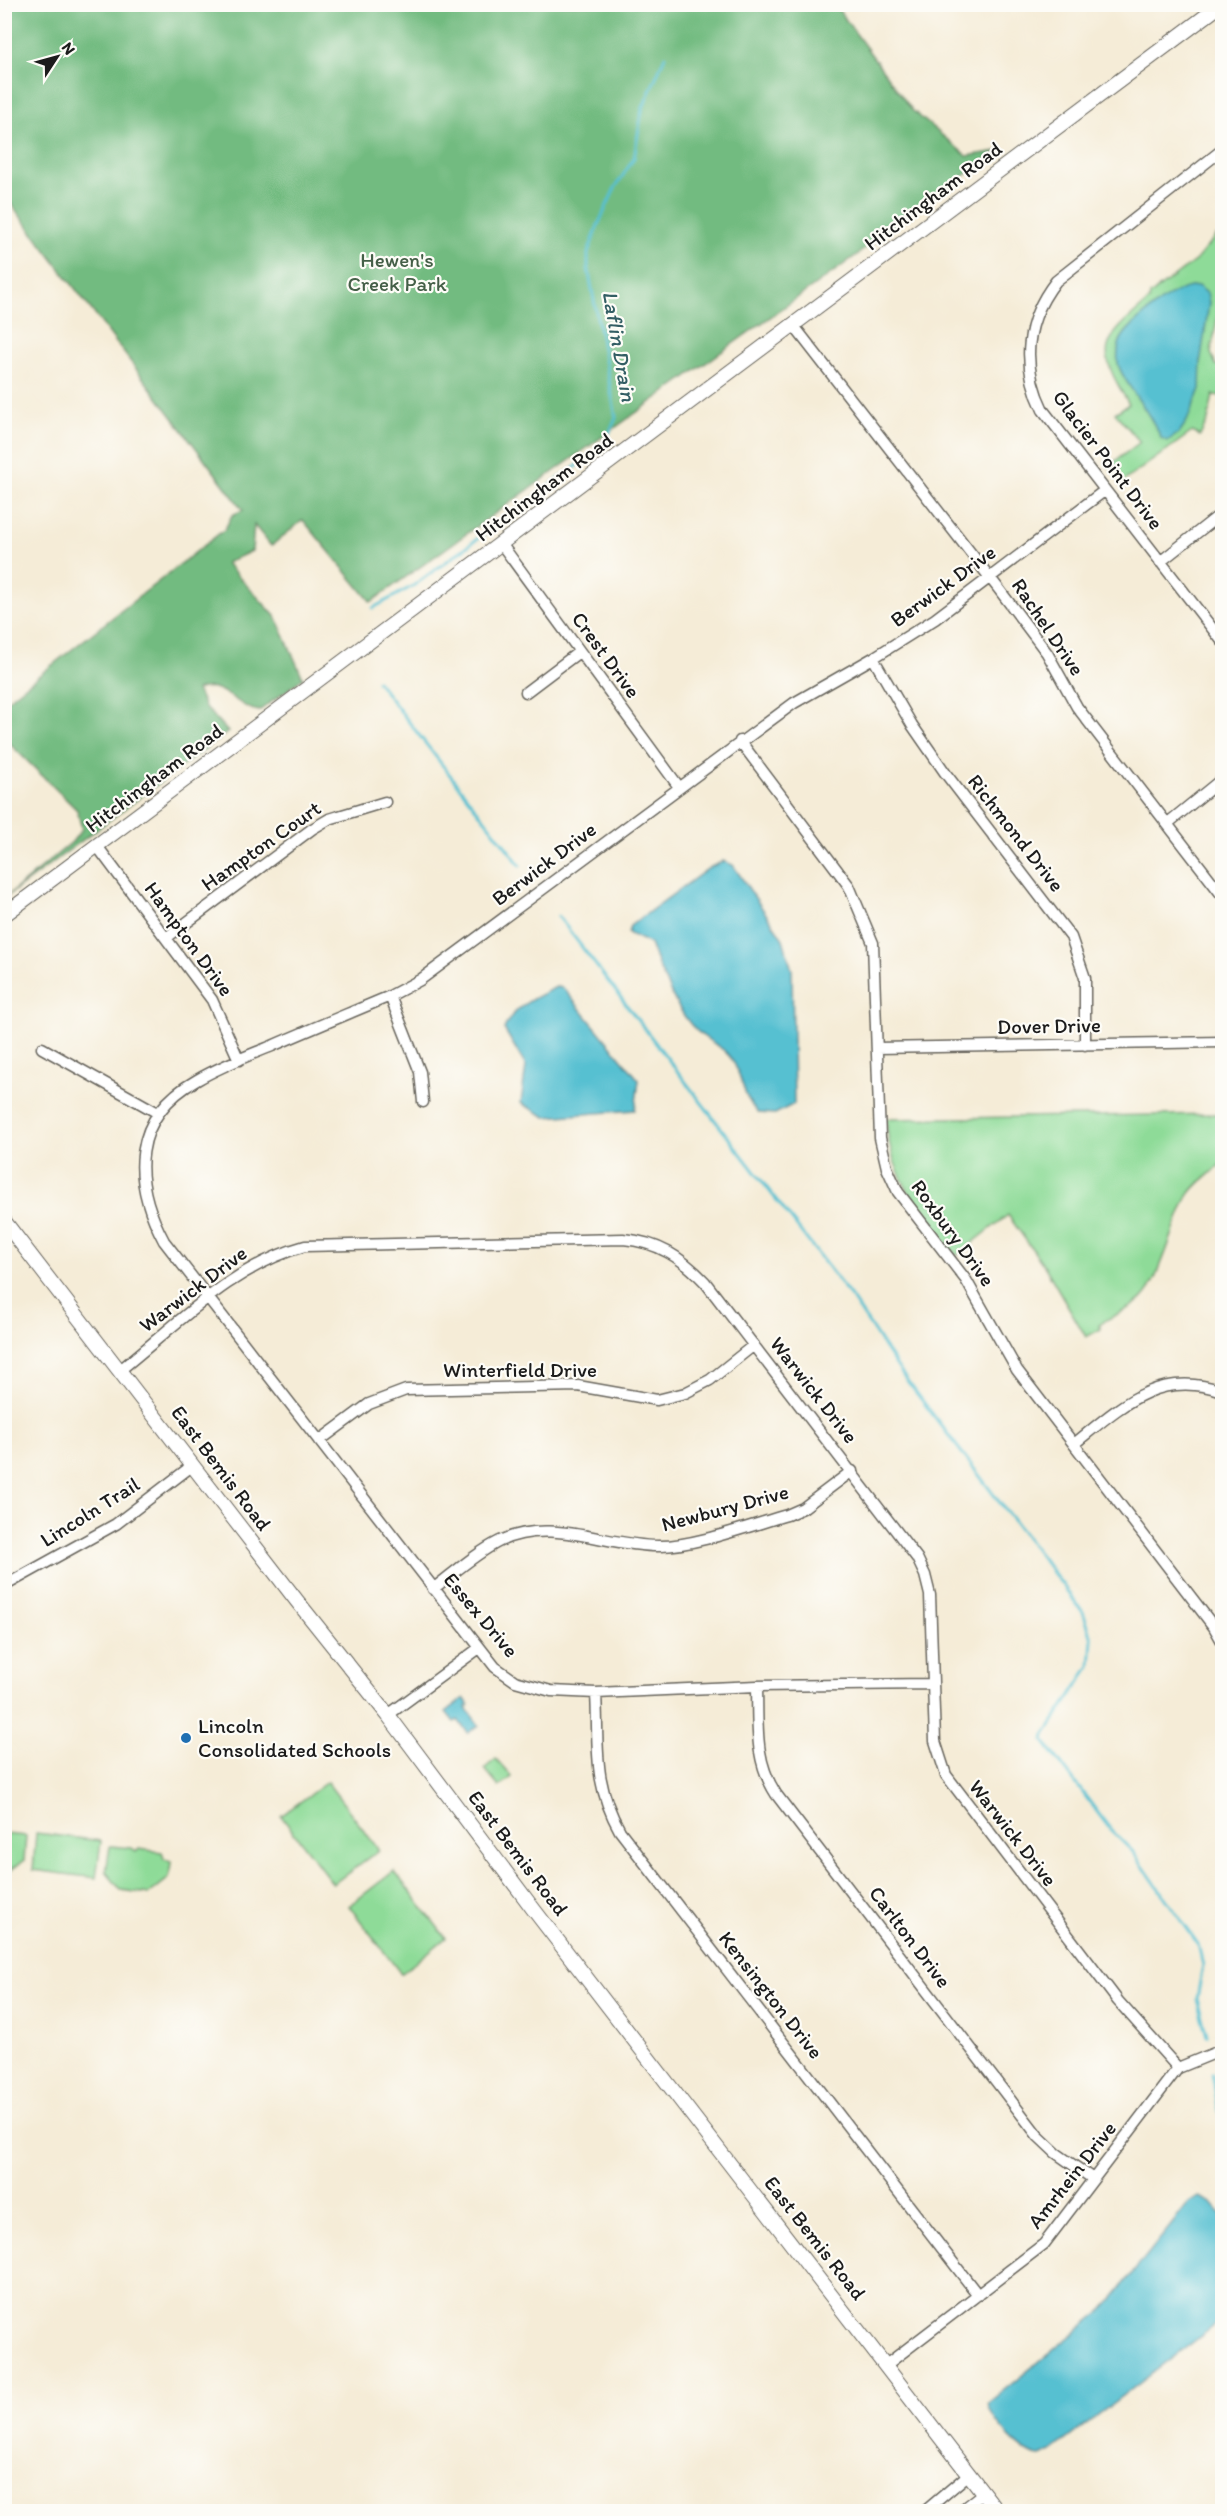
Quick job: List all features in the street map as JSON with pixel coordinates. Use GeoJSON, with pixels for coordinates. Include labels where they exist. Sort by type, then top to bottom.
{"type":"FeatureCollection","features":[{"type":"Feature","properties":{"kind":"street","name":"Hitchingham Road"},"geometry":{"type":"LineString","coordinates":[[4,915],[502,545],[1222,4]]}},
{"type":"Feature","properties":{"kind":"street","name":"Glacier Point Drive"},"geometry":{"type":"LineString","coordinates":[[1222,150],[1072,266],[1046,294],[1033,323],[1028,357],[1035,393],[1043,410],[1222,641]]}},
{"type":"Feature","properties":{"kind":"street","name":"Rachel Drive"},"geometry":{"type":"LineString","coordinates":[[794,326],[1047,653],[1077,707],[1222,895]]}},
{"type":"Feature","properties":{"kind":"street","name":"Berwick Drive"},"geometry":{"type":"LineString","coordinates":[[210,1297],[164,1241],[146,1204],[141,1174],[144,1146],[158,1113],[196,1080],[390,996],[420,980],[740,741],[794,703],[935,619],[1104,491]]}},
{"type":"Feature","properties":{"kind":"street"},"geometry":{"type":"LineString","coordinates":[[1160,562],[1222,513]]}},
{"type":"Feature","properties":{"kind":"street","name":"Crest Drive"},"geometry":{"type":"LineString","coordinates":[[502,545],[679,787]]}},
{"type":"Feature","properties":{"kind":"street"},"geometry":{"type":"LineString","coordinates":[[526,692],[579,652]]}},
{"type":"Feature","properties":{"kind":"street","name":"Richmond Drive"},"geometry":{"type":"LineString","coordinates":[[873,658],[933,755],[1071,937],[1085,978],[1085,1045]]}},
{"type":"Feature","properties":{"kind":"street","name":"Roxbury Drive"},"geometry":{"type":"LineString","coordinates":[[740,741],[849,886],[863,913],[873,943],[876,971],[882,1152],[898,1192],[966,1280],[1017,1370],[1214,1627],[1222,1641]]}},
{"type":"Feature","properties":{"kind":"street"},"geometry":{"type":"LineString","coordinates":[[1168,823],[1222,779]]}},
{"type":"Feature","properties":{"kind":"street","name":"Hampton Court"},"geometry":{"type":"LineString","coordinates":[[166,938],[312,829],[329,819],[385,802]]}},
{"type":"Feature","properties":{"kind":"street","name":"Hampton Drive"},"geometry":{"type":"LineString","coordinates":[[97,846],[212,1000],[239,1060]]}},
{"type":"Feature","properties":{"kind":"street"},"geometry":{"type":"LineString","coordinates":[[390,996],[420,1072],[423,1102]]}},
{"type":"Feature","properties":{"kind":"street","name":"Dover Drive"},"geometry":{"type":"LineString","coordinates":[[877,1048],[1222,1042]]}},
{"type":"Feature","properties":{"kind":"street"},"geometry":{"type":"LineString","coordinates":[[42,1048],[158,1113]]}},
{"type":"Feature","properties":{"kind":"street","name":"East Bemis Road"},"geometry":{"type":"LineString","coordinates":[[4,1221],[388,1714],[534,1910],[998,2511]]}},
{"type":"Feature","properties":{"kind":"street","name":"Warwick Drive"},"geometry":{"type":"LineString","coordinates":[[120,1370],[210,1297],[260,1262],[305,1246],[623,1239],[644,1241],[667,1250],[687,1263],[905,1539],[925,1575],[930,1595],[931,1684],[935,1741],[941,1764],[952,1786],[1118,2001],[1178,2068]]}},
{"type":"Feature","properties":{"kind":"street","name":"Essex Drive"},"geometry":{"type":"LineString","coordinates":[[210,1297],[478,1649],[495,1667],[515,1681],[551,1691],[596,1693],[757,1686],[931,1684]]}},
{"type":"Feature","properties":{"kind":"street","name":"Winterfield Drive"},"geometry":{"type":"LineString","coordinates":[[319,1441],[369,1404],[406,1390],[578,1386],[657,1400],[685,1393],[711,1380],[754,1345]]}},
{"type":"Feature","properties":{"kind":"street"},"geometry":{"type":"LineString","coordinates":[[1074,1444],[1127,1401],[1147,1391],[1169,1385],[1208,1386],[1222,1391]]}},
{"type":"Feature","properties":{"kind":"street","name":"Lincoln Trail"},"geometry":{"type":"LineString","coordinates":[[4,1586],[116,1524],[193,1465]]}},
{"type":"Feature","properties":{"kind":"street","name":"Newbury Drive"},"geometry":{"type":"LineString","coordinates":[[433,1589],[486,1549],[518,1535],[548,1531],[657,1546],[676,1545],[787,1515],[803,1508],[852,1471]]}},
{"type":"Feature","properties":{"kind":"street"},"geometry":{"type":"LineString","coordinates":[[388,1714],[478,1649]]}},
{"type":"Feature","properties":{"kind":"street","name":"Carlton Drive"},"geometry":{"type":"LineString","coordinates":[[757,1686],[757,1741],[761,1764],[776,1794],[1038,2136],[1056,2153],[1093,2179]]}},
{"type":"Feature","properties":{"kind":"street","name":"Kensington Drive"},"geometry":{"type":"LineString","coordinates":[[596,1693],[599,1782],[606,1806],[620,1831],[978,2295]]}},
{"type":"Feature","properties":{"kind":"street"},"geometry":{"type":"LineString","coordinates":[[1178,2068],[1222,2050]]}},
{"type":"Feature","properties":{"kind":"street","name":"Amrhein Drive"},"geometry":{"type":"LineString","coordinates":[[886,2365],[1044,2244],[1178,2068]]}},
{"type":"Feature","properties":{"kind":"street"},"geometry":{"type":"LineString","coordinates":[[924,2511],[969,2474]]}},
{"type":"Feature","properties":{"kind":"street"},"geometry":{"type":"LineString","coordinates":[[959,2511],[983,2493]]}},
{"type":"Feature","properties":{"kind":"green space","name":"Hewen's Creek Park"},"geometry":{"type":"Polygon","coordinates":[[[5,4],[835,5],[912,110],[967,156],[998,151],[839,268],[371,602],[303,520],[271,546],[254,525],[252,551],[226,563],[276,617],[303,678],[259,711],[243,705],[214,688],[197,690],[205,707],[228,732],[5,898],[72,842],[82,829],[77,810],[9,743],[5,735],[5,702],[225,529],[232,515],[243,510],[5,196],[5,4]]]}},
{"type":"Feature","properties":{"kind":"green space"},"geometry":{"type":"Polygon","coordinates":[[[1216,236],[1222,246],[1222,292],[1211,353],[1216,365],[1222,366],[1222,396],[1213,395],[1208,420],[1200,436],[1192,432],[1121,483],[1109,466],[1140,442],[1115,413],[1129,404],[1111,370],[1107,358],[1108,347],[1120,327],[1149,301],[1150,295],[1196,260],[1216,236]]]}},
{"type":"Feature","properties":{"kind":"green space"},"geometry":{"type":"Polygon","coordinates":[[[1222,1114],[1222,1163],[1198,1184],[1187,1198],[1161,1265],[1149,1289],[1138,1302],[1099,1324],[1101,1329],[1086,1337],[1045,1267],[1008,1215],[956,1256],[909,1193],[894,1159],[886,1119],[1222,1114]]]}},
{"type":"Feature","properties":{"kind":"green space"},"geometry":{"type":"Polygon","coordinates":[[[496,1759],[512,1777],[499,1787],[484,1769],[496,1759]]]}},
{"type":"Feature","properties":{"kind":"green space"},"geometry":{"type":"Polygon","coordinates":[[[327,1782],[379,1850],[333,1884],[281,1816],[327,1782]]]}},
{"type":"Feature","properties":{"kind":"green space"},"geometry":{"type":"Polygon","coordinates":[[[36,1833],[101,1841],[96,1878],[33,1870],[36,1833]]]}},
{"type":"Feature","properties":{"kind":"green space"},"geometry":{"type":"Polygon","coordinates":[[[5,1834],[26,1836],[24,1860],[7,1873],[5,1834]]]}},
{"type":"Feature","properties":{"kind":"green space"},"geometry":{"type":"Polygon","coordinates":[[[110,1846],[132,1848],[136,1852],[139,1849],[162,1852],[164,1859],[171,1862],[169,1878],[149,1894],[121,1890],[106,1872],[110,1846]]]}},
{"type":"Feature","properties":{"kind":"green space"},"geometry":{"type":"Polygon","coordinates":[[[394,1871],[446,1938],[401,1974],[349,1906],[394,1871]]]}},
{"type":"Feature","properties":{"kind":"water"},"geometry":{"type":"Polygon","coordinates":[[[1198,286],[1207,293],[1209,303],[1201,357],[1200,389],[1187,421],[1179,433],[1167,441],[1161,438],[1124,378],[1118,363],[1118,349],[1121,339],[1140,318],[1170,295],[1198,286]]]}},
{"type":"Feature","properties":{"kind":"water"},"geometry":{"type":"Polygon","coordinates":[[[723,861],[733,865],[783,939],[792,970],[794,1104],[775,1114],[758,1113],[753,1108],[730,1057],[696,1030],[675,1001],[650,944],[628,933],[630,926],[709,868],[723,861]]]}},
{"type":"Feature","properties":{"kind":"water"},"geometry":{"type":"Polygon","coordinates":[[[556,987],[563,988],[639,1080],[635,1110],[546,1117],[521,1103],[526,1066],[504,1029],[519,1009],[556,987]]]}},
{"type":"Feature","properties":{"kind":"water"},"geometry":{"type":"Polygon","coordinates":[[[464,1698],[469,1705],[466,1708],[479,1725],[468,1733],[458,1720],[454,1722],[446,1712],[464,1698]]]}},
{"type":"Feature","properties":{"kind":"water"},"geometry":{"type":"Polygon","coordinates":[[[1199,2197],[1212,2203],[1222,2215],[1222,2320],[1051,2451],[1040,2456],[1016,2444],[995,2419],[988,2403],[1104,2309],[1187,2205],[1199,2197]]]}},
{"type":"Feature","properties":{"kind":"waterway","name":"Laflin Drain"},"geometry":{"type":"LineString","coordinates":[[373,608],[413,586],[596,452],[606,440],[616,418],[588,268],[588,253],[615,188],[634,158],[642,110],[665,56]]}},
{"type":"Feature","properties":{"kind":"waterway"},"geometry":{"type":"LineString","coordinates":[[377,681],[520,865]]}},
{"type":"Feature","properties":{"kind":"waterway"},"geometry":{"type":"LineString","coordinates":[[558,916],[851,1297],[902,1374],[1083,1612],[1092,1638],[1090,1666],[1045,1735],[1044,1741],[1110,1829],[1133,1852],[1198,1944],[1203,1965],[1197,1999],[1207,2036]]}},
{"type":"Feature","properties":{"kind":"waterway"},"geometry":{"type":"LineString","coordinates":[[1212,2074],[1222,2127]]}},
{"type":"Feature","properties":{"kind":"place","name":"Lincoln Consolidated Schools"},"geometry":{"type":"Point","coordinates":[186,1738]}}]}
